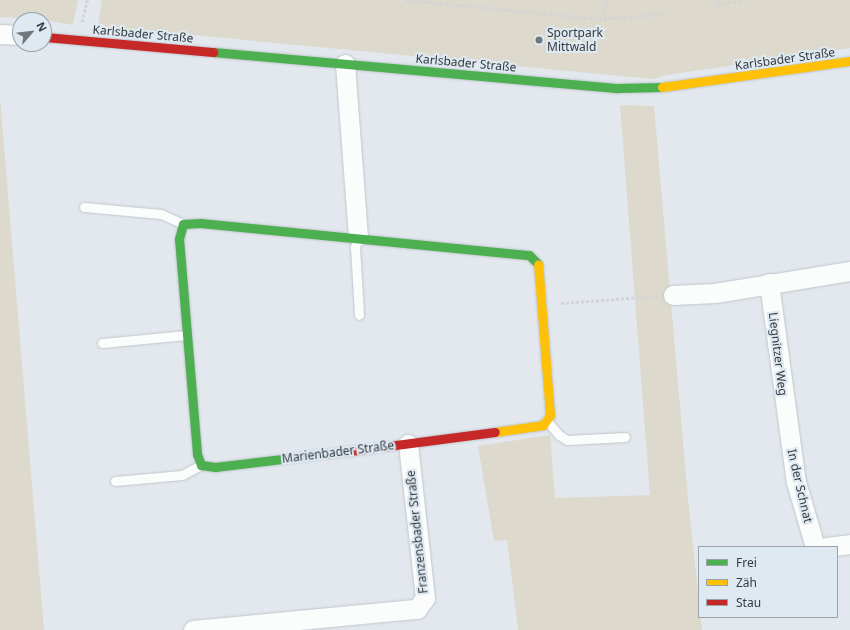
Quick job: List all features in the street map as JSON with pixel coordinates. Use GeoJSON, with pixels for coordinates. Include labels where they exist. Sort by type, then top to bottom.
{"type":"FeatureCollection","features":[{"type":"Feature","properties":{"kind":"street"},"geometry":{"type":"LineString","coordinates":[[0,34],[12,35]]}},
{"type":"Feature","properties":{"kind":"street","name":"Karlsbader Straße"},"geometry":{"type":"LineString","coordinates":[[52,38],[610,88],[650,89],[850,61]]}},
{"type":"Feature","properties":{"kind":"street"},"geometry":{"type":"LineString","coordinates":[[345,64],[358,236]]}},
{"type":"Feature","properties":{"kind":"street"},"geometry":{"type":"LineString","coordinates":[[201,465],[197,454],[178,239],[183,224],[200,222],[358,236],[529,255],[540,265],[550,415],[546,420]]}},
{"type":"Feature","properties":{"kind":"street"},"geometry":{"type":"LineString","coordinates":[[673,295],[716,293],[769,283],[850,271]]}},
{"type":"Feature","properties":{"kind":"street","name":"Liegnitzer Weg"},"geometry":{"type":"LineString","coordinates":[[769,283],[787,425]]}},
{"type":"Feature","properties":{"kind":"street","name":"Marienbader Straße"},"geometry":{"type":"LineString","coordinates":[[201,465],[215,467],[408,444],[543,425],[546,420]]}},
{"type":"Feature","properties":{"kind":"street","name":"In der Schnat"},"geometry":{"type":"LineString","coordinates":[[787,425],[796,482],[815,546]]}},
{"type":"Feature","properties":{"kind":"street","name":"Franzensbader Straße"},"geometry":{"type":"LineString","coordinates":[[193,630],[417,609],[425,598],[408,444]]}},
{"type":"Feature","properties":{"kind":"street"},"geometry":{"type":"LineString","coordinates":[[834,546],[850,544]]}},
{"type":"Feature","properties":{"kind":"lane"},"geometry":{"type":"LineString","coordinates":[[84,207],[161,214],[183,224]]}},
{"type":"Feature","properties":{"kind":"lane"},"geometry":{"type":"LineString","coordinates":[[358,236],[355,247],[359,315]]}},
{"type":"Feature","properties":{"kind":"lane"},"geometry":{"type":"LineString","coordinates":[[102,343],[187,335]]}},
{"type":"Feature","properties":{"kind":"lane"},"geometry":{"type":"LineString","coordinates":[[546,420],[559,435],[567,440],[625,437]]}},
{"type":"Feature","properties":{"kind":"lane"},"geometry":{"type":"LineString","coordinates":[[116,481],[182,475],[201,465]]}},
{"type":"Feature","properties":{"kind":"path"},"geometry":{"type":"LineString","coordinates":[[405,0],[604,19],[662,14]]}},
{"type":"Feature","properties":{"kind":"path"},"geometry":{"type":"LineString","coordinates":[[604,19],[606,0]]}},
{"type":"Feature","properties":{"kind":"path"},"geometry":{"type":"LineString","coordinates":[[717,0],[718,4],[742,0]]}},
{"type":"Feature","properties":{"kind":"path"},"geometry":{"type":"LineString","coordinates":[[542,304],[673,295]]}},
{"type":"Feature","properties":{"kind":"shaded area"},"geometry":{"type":"Polygon","coordinates":[[[0,0],[78,0],[73,25],[52,21],[52,12],[12,12],[12,18],[0,17],[0,0]]]}},
{"type":"Feature","properties":{"kind":"shaded area","name":"Sportpark Mittwald"},"geometry":{"type":"Polygon","coordinates":[[[102,0],[850,0],[850,48],[667,75],[653,79],[98,26],[102,0]]]}},
{"type":"Feature","properties":{"kind":"shaded area"},"geometry":{"type":"Polygon","coordinates":[[[0,98],[44,630],[0,630],[0,98]]]}},
{"type":"Feature","properties":{"kind":"shaded area"},"geometry":{"type":"Polygon","coordinates":[[[620,105],[654,106],[688,499],[698,593],[698,618],[701,618],[702,630],[518,630],[507,540],[494,541],[478,446],[550,435],[555,498],[650,495],[620,105]]]}},
{"type":"Feature","properties":{"kind":"traffic: fast"},"geometry":{"type":"LineString","coordinates":[[213,52],[618,88],[662,87]]}},
{"type":"Feature","properties":{"kind":"traffic: fast"},"geometry":{"type":"LineString","coordinates":[[200,223],[529,255],[538,264]]}},
{"type":"Feature","properties":{"kind":"traffic: fast"},"geometry":{"type":"LineString","coordinates":[[200,223],[183,224],[179,239],[197,454],[201,465],[215,467],[350,451]]}},
{"type":"Feature","properties":{"kind":"traffic: slow"},"geometry":{"type":"LineString","coordinates":[[662,87],[850,61]]}},
{"type":"Feature","properties":{"kind":"traffic: slow"},"geometry":{"type":"LineString","coordinates":[[495,432],[543,425],[550,415],[538,264]]}},
{"type":"Feature","properties":{"kind":"traffic: jam"},"geometry":{"type":"LineString","coordinates":[[52,38],[213,52]]}},
{"type":"Feature","properties":{"kind":"traffic: jam"},"geometry":{"type":"LineString","coordinates":[[350,451],[495,432]]}},
{"type":"Feature","properties":{"kind":"place","name":"Sportpark Mittwald"},"geometry":{"type":"Point","coordinates":[539,40]}}]}
